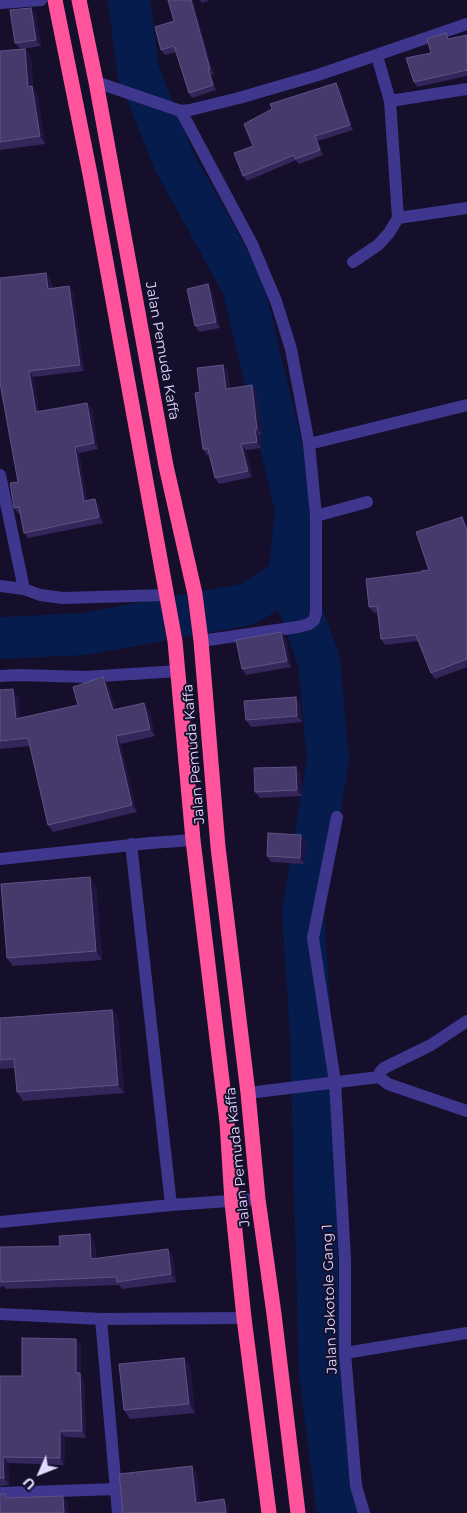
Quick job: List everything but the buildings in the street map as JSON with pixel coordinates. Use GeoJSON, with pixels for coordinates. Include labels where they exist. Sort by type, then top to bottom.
{"type":"FeatureCollection","features":[{"type":"Feature","properties":{"kind":"highway","name":"Jalan Pemuda Kaffa"},"geometry":{"type":"LineString","coordinates":[[55,0],[90,174],[175,641],[193,840],[226,1122],[244,1318],[269,1513]]}},
{"type":"Feature","properties":{"kind":"highway","name":"Jalan Pemuda Kaffa"},"geometry":{"type":"LineString","coordinates":[[79,0],[96,82],[166,466],[195,594],[201,637],[218,847],[248,1093],[258,1199],[298,1513]]}},
{"type":"Feature","properties":{"kind":"highway"},"geometry":{"type":"LineString","coordinates":[[143,469],[166,466]]}},
{"type":"Feature","properties":{"kind":"street"},"geometry":{"type":"LineString","coordinates":[[0,3],[41,0]]}},
{"type":"Feature","properties":{"kind":"street"},"geometry":{"type":"LineString","coordinates":[[96,82],[176,109],[190,110],[239,98],[377,56],[407,43],[467,24]]}},
{"type":"Feature","properties":{"kind":"street"},"geometry":{"type":"LineString","coordinates":[[353,262],[378,245],[389,233],[398,218],[390,101],[377,56]]}},
{"type":"Feature","properties":{"kind":"street"},"geometry":{"type":"LineString","coordinates":[[390,101],[467,89]]}},
{"type":"Feature","properties":{"kind":"street"},"geometry":{"type":"LineString","coordinates":[[176,109],[252,244],[276,301],[291,349],[308,444],[316,516],[316,614],[314,620],[304,626],[201,637]]}},
{"type":"Feature","properties":{"kind":"street"},"geometry":{"type":"LineString","coordinates":[[398,218],[467,208]]}},
{"type":"Feature","properties":{"kind":"street"},"geometry":{"type":"LineString","coordinates":[[308,444],[467,405]]}},
{"type":"Feature","properties":{"kind":"street"},"geometry":{"type":"LineString","coordinates":[[0,474],[24,589]]}},
{"type":"Feature","properties":{"kind":"street"},"geometry":{"type":"LineString","coordinates":[[316,516],[367,502]]}},
{"type":"Feature","properties":{"kind":"street"},"geometry":{"type":"LineString","coordinates":[[0,586],[24,589],[40,595],[63,598],[169,600]]}},
{"type":"Feature","properties":{"kind":"street"},"geometry":{"type":"LineString","coordinates":[[0,676],[85,677],[178,671]]}},
{"type":"Feature","properties":{"kind":"street","name":"Jalan Jokotole Gang 1"},"geometry":{"type":"LineString","coordinates":[[337,817],[313,938],[330,1083],[345,1259],[345,1353],[356,1486],[364,1513]]}},
{"type":"Feature","properties":{"kind":"street"},"geometry":{"type":"LineString","coordinates":[[0,859],[131,844],[193,840]]}},
{"type":"Feature","properties":{"kind":"street"},"geometry":{"type":"LineString","coordinates":[[131,844],[171,1205]]}},
{"type":"Feature","properties":{"kind":"street"},"geometry":{"type":"LineString","coordinates":[[379,1077],[380,1072],[384,1068],[431,1045],[467,1021]]}},
{"type":"Feature","properties":{"kind":"street"},"geometry":{"type":"LineString","coordinates":[[248,1093],[379,1077],[388,1084],[467,1111]]}},
{"type":"Feature","properties":{"kind":"street"},"geometry":{"type":"LineString","coordinates":[[0,1222],[171,1205],[258,1199]]}},
{"type":"Feature","properties":{"kind":"street"},"geometry":{"type":"LineString","coordinates":[[0,1314],[101,1319],[244,1318]]}},
{"type":"Feature","properties":{"kind":"street"},"geometry":{"type":"LineString","coordinates":[[101,1319],[118,1513]]}},
{"type":"Feature","properties":{"kind":"street"},"geometry":{"type":"LineString","coordinates":[[345,1353],[467,1333]]}},
{"type":"Feature","properties":{"kind":"street"},"geometry":{"type":"LineString","coordinates":[[0,1494],[116,1490]]}},
{"type":"Feature","properties":{"kind":"waterway"},"geometry":{"type":"LineString","coordinates":[[0,638],[84,634],[248,604],[289,578],[296,509],[243,286],[174,161],[138,71],[129,0]]}},
{"type":"Feature","properties":{"kind":"waterway"},"geometry":{"type":"LineString","coordinates":[[289,578],[319,661],[328,760],[303,912],[311,1036],[320,1374],[338,1513]]}}]}
